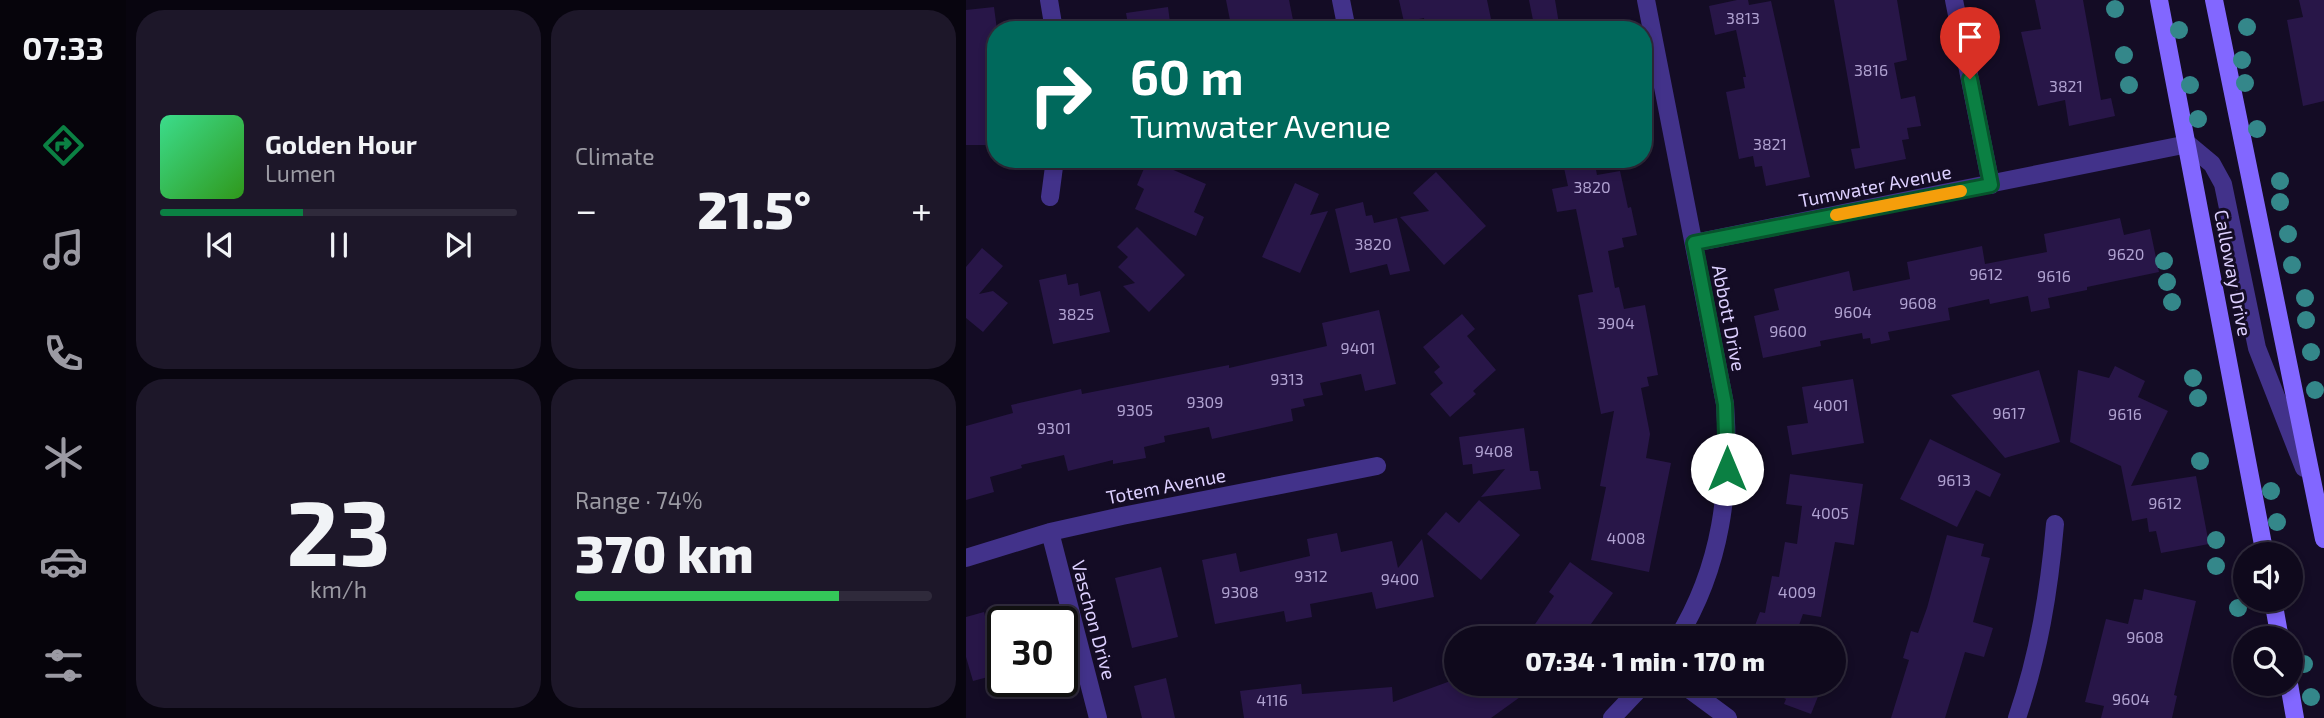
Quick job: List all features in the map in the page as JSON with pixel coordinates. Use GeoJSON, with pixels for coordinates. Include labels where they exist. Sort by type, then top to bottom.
{"type":"FeatureCollection","features":[{"type":"Feature","properties":{"kind":"main road","name":"Calloway Drive"},"geometry":{"type":"LineString","coordinates":[[2159,0],[2263,542]]}},
{"type":"Feature","properties":{"kind":"main road","name":"Calloway Drive"},"geometry":{"type":"LineString","coordinates":[[2214,0],[2324,539]]}},
{"type":"Feature","properties":{"kind":"main road"},"geometry":{"type":"LineString","coordinates":[[2291,696],[2295,718]]}},
{"type":"Feature","properties":{"kind":"street"},"geometry":{"type":"LineString","coordinates":[[1049,0],[1052,21]]}},
{"type":"Feature","properties":{"kind":"street"},"geometry":{"type":"LineString","coordinates":[[1341,0],[1345,21]]}},
{"type":"Feature","properties":{"kind":"street","name":"Abbott Drive"},"geometry":{"type":"LineString","coordinates":[[1646,0],[1650,21]]}},
{"type":"Feature","properties":{"kind":"street"},"geometry":{"type":"LineString","coordinates":[[1954,0],[1991,185]]}},
{"type":"Feature","properties":{"kind":"street","name":"Abbott Drive"},"geometry":{"type":"LineString","coordinates":[[1652,30],[1725,404],[1728,447],[1727,480],[1719,535],[1707,577],[1685,626]]}},
{"type":"Feature","properties":{"kind":"street"},"geometry":{"type":"LineString","coordinates":[[2188,144],[2212,164],[2223,184],[2257,348],[2314,493]]}},
{"type":"Feature","properties":{"kind":"street","name":"Tumwater Avenue"},"geometry":{"type":"LineString","coordinates":[[1694,243],[2188,144]]}},
{"type":"Feature","properties":{"kind":"street"},"geometry":{"type":"LineString","coordinates":[[1050,197],[1054,168]]}},
{"type":"Feature","properties":{"kind":"street","name":"Totem Avenue"},"geometry":{"type":"LineString","coordinates":[[966,558],[1049,533],[1122,516],[1377,466]]}},
{"type":"Feature","properties":{"kind":"street"},"geometry":{"type":"LineString","coordinates":[[2017,718],[2039,641],[2050,589],[2055,524]]}},
{"type":"Feature","properties":{"kind":"street","name":"Vaschon Drive"},"geometry":{"type":"LineString","coordinates":[[1049,533],[1098,718]]}},
{"type":"Feature","properties":{"kind":"street"},"geometry":{"type":"LineString","coordinates":[[1612,718],[1633,696]]}},
{"type":"Feature","properties":{"kind":"street"},"geometry":{"type":"LineString","coordinates":[[1698,696],[1728,718]]}},
{"type":"Feature","properties":{"kind":"building"},"geometry":{"type":"Polygon","coordinates":[[[1226,0],[1289,0],[1293,21],[1230,21],[1226,0]]]}},
{"type":"Feature","properties":{"kind":"building"},"geometry":{"type":"Polygon","coordinates":[[[1399,0],[1487,0],[1491,19],[1424,21],[1424,18],[1404,21],[1399,0]]]}},
{"type":"Feature","properties":{"kind":"building"},"geometry":{"type":"Polygon","coordinates":[[[1529,0],[1555,0],[1558,21],[1533,21],[1529,0]]]}},
{"type":"Feature","properties":{"kind":"building"},"geometry":{"type":"Polygon","coordinates":[[[1748,0],[1749,5],[1771,1],[1810,177],[1766,186],[1762,166],[1755,167],[1753,156],[1739,159],[1726,92],[1745,88],[1743,77],[1746,77],[1736,30],[1715,35],[1709,6],[1748,0]]]}},
{"type":"Feature","properties":{"kind":"building"},"geometry":{"type":"Polygon","coordinates":[[[1834,0],[1897,0],[1907,60],[1894,63],[1901,99],[1915,96],[1921,126],[1907,128],[1909,139],[1902,140],[1906,159],[1855,169],[1851,149],[1860,148],[1834,0]]]}},
{"type":"Feature","properties":{"kind":"building"},"geometry":{"type":"Polygon","coordinates":[[[2035,0],[2083,0],[2101,100],[2111,98],[2115,116],[2069,126],[2065,100],[2038,106],[2021,32],[2041,29],[2035,0]]]}},
{"type":"Feature","properties":{"kind":"building"},"geometry":{"type":"Polygon","coordinates":[[[2299,0],[2324,0],[2324,101],[2303,106],[2287,20],[2303,17],[2299,0]]]}},
{"type":"Feature","properties":{"kind":"building"},"geometry":{"type":"Polygon","coordinates":[[[994,7],[996,21],[987,21],[987,145],[966,145],[966,10],[994,7]]]}},
{"type":"Feature","properties":{"kind":"building"},"geometry":{"type":"Polygon","coordinates":[[[1168,7],[1170,21],[1127,21],[1126,13],[1168,7]]]}},
{"type":"Feature","properties":{"kind":"building"},"geometry":{"type":"Polygon","coordinates":[[[1144,168],[1169,168],[1206,184],[1194,212],[1204,217],[1196,236],[1135,209],[1144,189],[1137,185],[1144,168]]]}},
{"type":"Feature","properties":{"kind":"building"},"geometry":{"type":"Polygon","coordinates":[[[1564,168],[1596,168],[1597,175],[1620,171],[1637,235],[1622,238],[1624,247],[1608,251],[1615,288],[1619,287],[1624,309],[1645,305],[1658,375],[1647,377],[1649,386],[1641,388],[1650,434],[1646,458],[1671,463],[1649,572],[1591,560],[1606,487],[1600,486],[1614,411],[1601,414],[1578,295],[1593,292],[1576,209],[1557,212],[1552,189],[1568,186],[1564,168]]]}},
{"type":"Feature","properties":{"kind":"building"},"geometry":{"type":"Polygon","coordinates":[[[1436,172],[1486,226],[1444,265],[1400,217],[1429,211],[1413,193],[1436,172]]]}},
{"type":"Feature","properties":{"kind":"building"},"geometry":{"type":"Polygon","coordinates":[[[1295,183],[1319,194],[1310,215],[1328,211],[1300,273],[1262,257],[1295,183]]]}},
{"type":"Feature","properties":{"kind":"building"},"geometry":{"type":"Polygon","coordinates":[[[1363,202],[1366,216],[1372,215],[1374,223],[1397,218],[1410,271],[1390,275],[1387,264],[1350,273],[1335,209],[1363,202]]]}},
{"type":"Feature","properties":{"kind":"building"},"geometry":{"type":"Polygon","coordinates":[[[2120,218],[2124,235],[2150,229],[2159,272],[2048,298],[2050,308],[2031,312],[2028,296],[1990,304],[1989,299],[1948,308],[1950,320],[1888,332],[1890,340],[1871,344],[1870,338],[1863,339],[1862,333],[1820,341],[1821,346],[1763,358],[1754,316],[1779,310],[1774,289],[1849,271],[1853,291],[1910,279],[1907,262],[1982,246],[1985,264],[2047,252],[2044,234],[2120,218]]]}},
{"type":"Feature","properties":{"kind":"building"},"geometry":{"type":"Polygon","coordinates":[[[1137,227],[1185,275],[1149,312],[1123,286],[1135,283],[1118,267],[1128,257],[1117,247],[1137,227]]]}},
{"type":"Feature","properties":{"kind":"building"},"geometry":{"type":"Polygon","coordinates":[[[982,248],[1003,266],[979,294],[993,291],[1008,303],[983,332],[966,318],[966,267],[982,248]]]}},
{"type":"Feature","properties":{"kind":"building"},"geometry":{"type":"Polygon","coordinates":[[[1066,274],[1068,285],[1078,283],[1080,296],[1100,291],[1110,332],[1053,344],[1039,280],[1066,274]]]}},
{"type":"Feature","properties":{"kind":"building"},"geometry":{"type":"Polygon","coordinates":[[[1379,310],[1396,384],[1365,391],[1361,374],[1320,383],[1323,395],[1303,399],[1305,406],[1291,409],[1293,421],[1212,439],[1209,427],[1164,436],[1165,442],[1144,447],[1146,458],[1113,464],[1113,460],[1068,471],[1064,455],[1021,465],[1022,468],[990,477],[994,492],[966,500],[966,426],[1013,413],[1011,405],[1081,389],[1082,394],[1229,365],[1229,368],[1327,346],[1322,323],[1379,310]]]}},
{"type":"Feature","properties":{"kind":"building"},"geometry":{"type":"Polygon","coordinates":[[[1462,314],[1475,329],[1467,336],[1496,370],[1473,391],[1476,394],[1450,417],[1430,394],[1443,383],[1434,372],[1440,367],[1423,347],[1462,314]]]}},
{"type":"Feature","properties":{"kind":"building"},"geometry":{"type":"Polygon","coordinates":[[[2115,366],[2145,381],[2138,397],[2168,411],[2131,486],[2196,476],[2209,544],[2161,553],[2156,531],[2149,532],[2147,518],[2132,521],[2121,466],[2070,442],[2078,370],[2109,378],[2115,366]]]}},
{"type":"Feature","properties":{"kind":"building"},"geometry":{"type":"Polygon","coordinates":[[[2039,370],[2060,442],[2005,458],[1951,395],[2039,370]]]}},
{"type":"Feature","properties":{"kind":"building"},"geometry":{"type":"Polygon","coordinates":[[[1853,379],[1864,443],[1792,455],[1787,426],[1808,423],[1802,387],[1853,379]]]}},
{"type":"Feature","properties":{"kind":"building"},"geometry":{"type":"Polygon","coordinates":[[[1524,428],[1530,471],[1538,471],[1541,489],[1481,497],[1505,469],[1473,474],[1472,464],[1463,465],[1459,437],[1524,428]]]}},
{"type":"Feature","properties":{"kind":"building"},"geometry":{"type":"Polygon","coordinates":[[[1930,439],[2001,474],[1990,497],[1976,490],[1957,527],[1900,499],[1930,439]]]}},
{"type":"Feature","properties":{"kind":"building"},"geometry":{"type":"Polygon","coordinates":[[[1790,474],[1863,484],[1854,545],[1835,542],[1821,617],[1803,614],[1799,626],[1755,626],[1760,612],[1765,613],[1772,576],[1779,577],[1785,542],[1797,544],[1802,506],[1786,504],[1790,474]]]}},
{"type":"Feature","properties":{"kind":"building"},"geometry":{"type":"Polygon","coordinates":[[[1479,500],[1520,535],[1481,580],[1427,534],[1446,512],[1459,523],[1479,500]]]}},
{"type":"Feature","properties":{"kind":"building"},"geometry":{"type":"Polygon","coordinates":[[[1337,533],[1341,552],[1392,541],[1398,568],[1422,539],[1434,597],[1376,609],[1372,592],[1310,604],[1312,617],[1286,622],[1284,611],[1215,624],[1202,560],[1236,553],[1240,572],[1310,556],[1307,539],[1337,533]]]}},
{"type":"Feature","properties":{"kind":"building"},"geometry":{"type":"Polygon","coordinates":[[[1947,535],[1984,544],[1981,556],[1990,558],[1973,622],[1993,628],[1984,657],[1965,652],[1945,718],[1891,718],[1909,660],[1903,658],[1911,631],[1918,633],[1947,535]]]}},
{"type":"Feature","properties":{"kind":"building"},"geometry":{"type":"Polygon","coordinates":[[[1570,562],[1613,593],[1591,624],[1594,626],[1534,626],[1554,596],[1549,592],[1570,562]]]}},
{"type":"Feature","properties":{"kind":"building"},"geometry":{"type":"Polygon","coordinates":[[[1161,567],[1178,637],[1132,648],[1115,578],[1161,567]]]}},
{"type":"Feature","properties":{"kind":"building"},"geometry":{"type":"Polygon","coordinates":[[[2144,589],[2196,601],[2174,695],[2177,696],[2172,718],[2101,718],[2104,706],[2085,702],[2106,619],[2128,624],[2134,599],[2142,600],[2144,589]]]}},
{"type":"Feature","properties":{"kind":"building"},"geometry":{"type":"Polygon","coordinates":[[[984,612],[987,624],[987,677],[973,681],[966,657],[966,617],[984,612]]]}},
{"type":"Feature","properties":{"kind":"building"},"geometry":{"type":"Polygon","coordinates":[[[1166,678],[1175,718],[1142,718],[1134,686],[1166,678]]]}},
{"type":"Feature","properties":{"kind":"building"},"geometry":{"type":"Polygon","coordinates":[[[1444,683],[1444,696],[1521,696],[1491,718],[1244,718],[1240,691],[1301,684],[1302,694],[1392,687],[1393,702],[1444,683]]]}},
{"type":"Feature","properties":{"kind":"building"},"geometry":{"type":"Polygon","coordinates":[[[1779,696],[1818,696],[1811,714],[1784,704],[1786,699],[1779,696]]]}},
{"type":"Feature","properties":{"kind":"slow traffic"},"geometry":{"type":"LineString","coordinates":[[1836,215],[1961,191]]}},
{"type":"Feature","properties":{"kind":"route"},"geometry":{"type":"LineString","coordinates":[[1727,469],[1725,404],[1694,243],[1991,185],[1970,79]]}}]}
